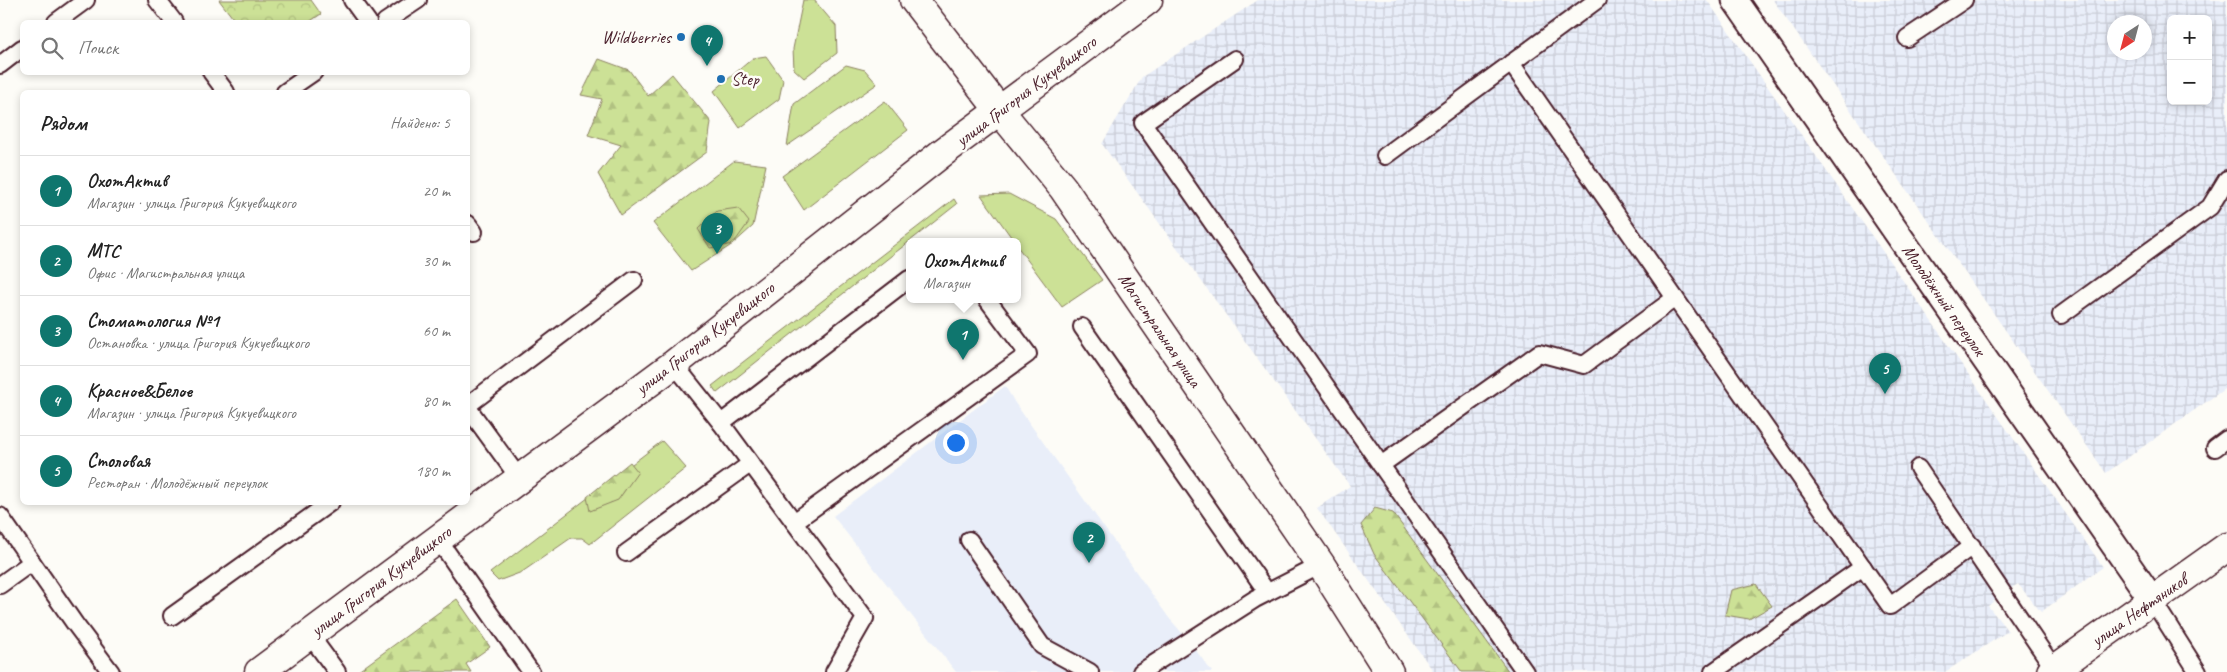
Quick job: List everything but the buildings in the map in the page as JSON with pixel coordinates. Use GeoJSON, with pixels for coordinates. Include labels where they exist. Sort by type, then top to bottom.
{"type":"FeatureCollection","features":[{"type":"Feature","properties":{"kind":"street","name":"Магистральная улица"},"geometry":{"type":"LineString","coordinates":[[914,0],[999,110],[1063,188],[1321,565],[1389,672]]}},
{"type":"Feature","properties":{"kind":"street","name":"улица Григория Кукуевицкого"},"geometry":{"type":"LineString","coordinates":[[259,672],[674,364],[999,110],[1148,0]]}},
{"type":"Feature","properties":{"kind":"street","name":"Молодёжный переулок"},"geometry":{"type":"LineString","coordinates":[[1735,0],[2153,600]]}},
{"type":"Feature","properties":{"kind":"street","name":"улица Нефтяников"},"geometry":{"type":"LineString","coordinates":[[2053,671],[2227,547]]}},
{"type":"Feature","properties":{"kind":"lane"},"geometry":{"type":"LineString","coordinates":[[59,20],[86,0]]}},
{"type":"Feature","properties":{"kind":"lane"},"geometry":{"type":"LineString","coordinates":[[157,0],[172,20]]}},
{"type":"Feature","properties":{"kind":"lane"},"geometry":{"type":"LineString","coordinates":[[352,0],[367,20]]}},
{"type":"Feature","properties":{"kind":"lane"},"geometry":{"type":"LineString","coordinates":[[388,20],[418,0]]}},
{"type":"Feature","properties":{"kind":"lane"},"geometry":{"type":"LineString","coordinates":[[1385,156],[1597,0]]}},
{"type":"Feature","properties":{"kind":"lane"},"geometry":{"type":"LineString","coordinates":[[1908,38],[1964,0]]}},
{"type":"Feature","properties":{"kind":"lane"},"geometry":{"type":"LineString","coordinates":[[0,65],[20,50]]}},
{"type":"Feature","properties":{"kind":"lane"},"geometry":{"type":"LineString","coordinates":[[1236,59],[1143,123],[1525,672]]}},
{"type":"Feature","properties":{"kind":"lane"},"geometry":{"type":"LineString","coordinates":[[1511,63],[1890,606],[1972,546]]}},
{"type":"Feature","properties":{"kind":"lane"},"geometry":{"type":"LineString","coordinates":[[213,75],[224,90]]}},
{"type":"Feature","properties":{"kind":"lane"},"geometry":{"type":"LineString","coordinates":[[288,90],[310,75]]}},
{"type":"Feature","properties":{"kind":"lane"},"geometry":{"type":"LineString","coordinates":[[2061,315],[2210,207],[2227,179]]}},
{"type":"Feature","properties":{"kind":"lane"},"geometry":{"type":"LineString","coordinates":[[470,405],[634,280]]}},
{"type":"Feature","properties":{"kind":"lane"},"geometry":{"type":"LineString","coordinates":[[721,423],[906,281]]}},
{"type":"Feature","properties":{"kind":"lane"},"geometry":{"type":"LineString","coordinates":[[1381,465],[1539,353],[1584,365],[1675,298]]}},
{"type":"Feature","properties":{"kind":"lane"},"geometry":{"type":"LineString","coordinates":[[794,522],[1028,354],[990,303]]}},
{"type":"Feature","properties":{"kind":"lane"},"geometry":{"type":"LineString","coordinates":[[1082,327],[1268,592]]}},
{"type":"Feature","properties":{"kind":"lane"},"geometry":{"type":"LineString","coordinates":[[674,364],[721,423],[865,618],[834,672]]}},
{"type":"Feature","properties":{"kind":"lane"},"geometry":{"type":"LineString","coordinates":[[470,410],[518,478]]}},
{"type":"Feature","properties":{"kind":"lane"},"geometry":{"type":"LineString","coordinates":[[626,553],[750,464]]}},
{"type":"Feature","properties":{"kind":"lane"},"geometry":{"type":"LineString","coordinates":[[1918,468],[1972,546],[2053,671]]}},
{"type":"Feature","properties":{"kind":"lane"},"geometry":{"type":"LineString","coordinates":[[172,616],[327,505]]}},
{"type":"Feature","properties":{"kind":"lane"},"geometry":{"type":"LineString","coordinates":[[0,516],[111,672]]}},
{"type":"Feature","properties":{"kind":"lane"},"geometry":{"type":"LineString","coordinates":[[438,538],[531,672]]}},
{"type":"Feature","properties":{"kind":"lane"},"geometry":{"type":"LineString","coordinates":[[969,540],[1042,646],[1090,672]]}},
{"type":"Feature","properties":{"kind":"lane"},"geometry":{"type":"LineString","coordinates":[[0,586],[32,562]]}},
{"type":"Feature","properties":{"kind":"lane"},"geometry":{"type":"LineString","coordinates":[[1141,672],[1268,592],[1321,565]]}},
{"type":"Feature","properties":{"kind":"lane"},"geometry":{"type":"LineString","coordinates":[[1713,672],[1863,567]]}},
{"type":"Feature","properties":{"kind":"lane"},"geometry":{"type":"LineString","coordinates":[[2153,600],[2198,672]]}},
{"type":"Feature","properties":{"kind":"lane"},"geometry":{"type":"LineString","coordinates":[[310,634],[338,672]]}},
{"type":"Feature","properties":{"kind":"shaded area"},"geometry":{"type":"Polygon","coordinates":[[[1258,0],[1707,0],[2103,567],[2041,612],[2018,584],[2002,594],[1988,606],[2008,631],[1945,672],[1434,672],[1317,508],[1350,486],[1102,144],[1142,77],[1258,0]]]}},
{"type":"Feature","properties":{"kind":"shaded area"},"geometry":{"type":"Polygon","coordinates":[[[1773,0],[2227,0],[2227,387],[2106,473],[1773,0]]]}},
{"type":"Feature","properties":{"kind":"shaded area"},"geometry":{"type":"Polygon","coordinates":[[[1005,386],[1015,403],[1169,618],[1212,672],[956,672],[833,516],[1005,386]]]}},
{"type":"Feature","properties":{"kind":"green space"},"geometry":{"type":"Polygon","coordinates":[[[219,0],[311,0],[321,14],[312,20],[234,20],[219,0]]]}},
{"type":"Feature","properties":{"kind":"green space"},"geometry":{"type":"Polygon","coordinates":[[[803,0],[814,0],[836,26],[837,53],[804,78],[794,69],[793,49],[803,0]]]}},
{"type":"Feature","properties":{"kind":"green space"},"geometry":{"type":"Polygon","coordinates":[[[766,56],[783,80],[779,99],[740,128],[714,91],[753,58],[766,56]]]}},
{"type":"Feature","properties":{"kind":"green space"},"geometry":{"type":"Polygon","coordinates":[[[599,59],[629,70],[648,96],[672,74],[711,122],[707,152],[621,215],[598,174],[621,145],[588,135],[602,99],[581,95],[599,59]]]}},
{"type":"Feature","properties":{"kind":"green space"},"geometry":{"type":"Polygon","coordinates":[[[846,65],[865,70],[877,84],[787,146],[794,104],[846,65]]]}},
{"type":"Feature","properties":{"kind":"green space"},"geometry":{"type":"Polygon","coordinates":[[[885,101],[908,130],[804,210],[782,176],[885,101]]]}},
{"type":"Feature","properties":{"kind":"green space"},"geometry":{"type":"Polygon","coordinates":[[[734,161],[766,165],[753,226],[733,244],[691,271],[653,223],[734,161]]]}},
{"type":"Feature","properties":{"kind":"green space"},"geometry":{"type":"Polygon","coordinates":[[[1009,194],[1056,219],[1102,280],[1062,307],[1021,251],[1021,238],[1012,238],[981,195],[1009,194]]]}},
{"type":"Feature","properties":{"kind":"green space"},"geometry":{"type":"Polygon","coordinates":[[[954,199],[957,204],[914,238],[906,238],[906,244],[717,393],[712,386],[954,199]]]}},
{"type":"Feature","properties":{"kind":"green space"},"geometry":{"type":"Polygon","coordinates":[[[738,208],[749,222],[733,244],[710,248],[698,229],[717,211],[738,208]]]}},
{"type":"Feature","properties":{"kind":"green space"},"geometry":{"type":"Polygon","coordinates":[[[662,441],[686,468],[590,544],[582,538],[571,538],[522,572],[498,581],[490,573],[662,441]]]}},
{"type":"Feature","properties":{"kind":"green space"},"geometry":{"type":"Polygon","coordinates":[[[630,462],[638,472],[618,500],[590,511],[587,497],[630,462]]]}},
{"type":"Feature","properties":{"kind":"green space"},"geometry":{"type":"Polygon","coordinates":[[[1375,508],[1393,513],[1509,672],[1462,672],[1374,554],[1361,525],[1375,508]]]}},
{"type":"Feature","properties":{"kind":"green space"},"geometry":{"type":"Polygon","coordinates":[[[1756,584],[1772,606],[1749,619],[1725,615],[1731,590],[1756,584]]]}},
{"type":"Feature","properties":{"kind":"green space"},"geometry":{"type":"Polygon","coordinates":[[[457,599],[490,647],[466,664],[471,672],[357,672],[457,599]]]}},
{"type":"Feature","properties":{"kind":"place","name":"Wildberries"},"geometry":{"type":"Point","coordinates":[681,37]}},
{"type":"Feature","properties":{"kind":"place","name":"Красное&Белое"},"geometry":{"type":"Point","coordinates":[707,66]}},
{"type":"Feature","properties":{"kind":"place","name":"Step"},"geometry":{"type":"Point","coordinates":[721,79]}},
{"type":"Feature","properties":{"kind":"place","name":"Стоматология №1"},"geometry":{"type":"Point","coordinates":[717,254]}},
{"type":"Feature","properties":{"kind":"place","name":"ОхотАктив"},"geometry":{"type":"Point","coordinates":[963,360]}},
{"type":"Feature","properties":{"kind":"place","name":"Столовая"},"geometry":{"type":"Point","coordinates":[1885,394]}},
{"type":"Feature","properties":{"kind":"place","name":"МТС"},"geometry":{"type":"Point","coordinates":[1089,563]}}]}
